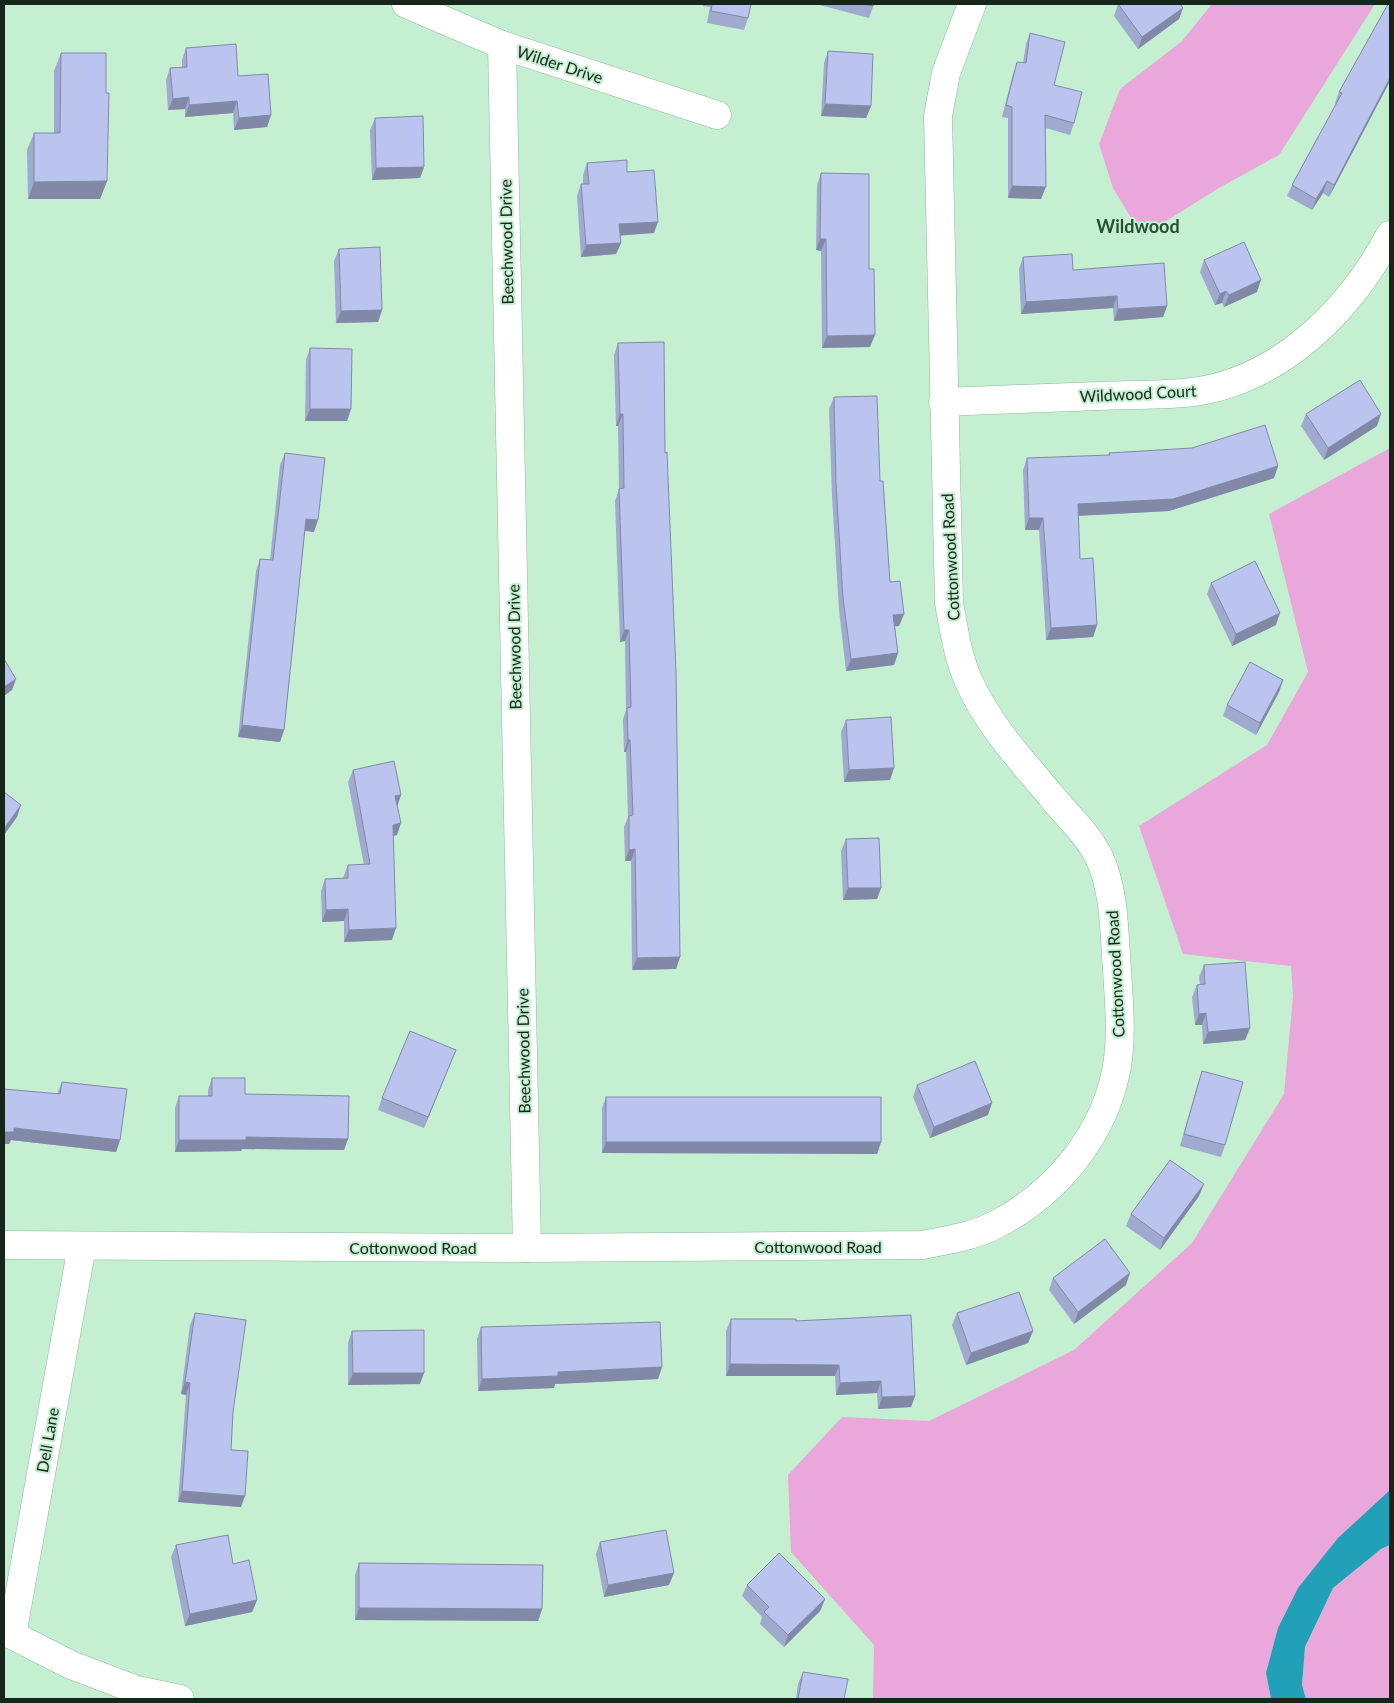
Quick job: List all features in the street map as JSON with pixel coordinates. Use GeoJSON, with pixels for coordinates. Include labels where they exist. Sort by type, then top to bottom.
{"type":"FeatureCollection","features":[{"type":"Feature","properties":{"kind":"street","name":"Wilder Drive"},"geometry":{"type":"LineString","coordinates":[[406,4],[502,46],[717,115]]}},
{"type":"Feature","properties":{"kind":"street","name":"Cottonwood Road"},"geometry":{"type":"LineString","coordinates":[[4,1245],[527,1248],[922,1245],[963,1237],[994,1226],[1030,1204],[1061,1177],[1091,1137],[1105,1107],[1116,1067],[1120,1025],[1111,899],[1097,854],[992,724],[966,674],[957,648],[949,603],[938,116],[946,73],[972,4]]}},
{"type":"Feature","properties":{"kind":"street","name":"Beechwood Drive"},"geometry":{"type":"LineString","coordinates":[[502,46],[527,1248]]}},
{"type":"Feature","properties":{"kind":"street","name":"Wildwood Court"},"geometry":{"type":"LineString","coordinates":[[943,402],[1194,392],[1237,380],[1278,361],[1322,329],[1356,290],[1390,235]]}},
{"type":"Feature","properties":{"kind":"street","name":"Dell Lane"},"geometry":{"type":"LineString","coordinates":[[8,1633],[82,1246]]}},
{"type":"Feature","properties":{"kind":"street"},"geometry":{"type":"LineString","coordinates":[[8,1633],[70,1665],[137,1690],[180,1699]]}},
{"type":"Feature","properties":{"kind":"shaded area"},"geometry":{"type":"Polygon","coordinates":[[[1212,4],[1375,4],[1279,155],[1219,188],[1142,236],[1113,188],[1099,144],[1120,89],[1181,42],[1212,4]]]}},
{"type":"Feature","properties":{"kind":"shaded area"},"geometry":{"type":"Polygon","coordinates":[[[1390,448],[1390,1490],[1266,1673],[1271,1699],[873,1699],[874,1645],[791,1552],[788,1475],[842,1417],[929,1421],[1074,1350],[1192,1243],[1284,1094],[1293,996],[1291,966],[1183,954],[1139,826],[1267,745],[1308,672],[1269,514],[1390,448]]]}},
{"type":"Feature","properties":{"kind":"shaded area"},"geometry":{"type":"Polygon","coordinates":[[[1390,1545],[1390,1699],[1306,1699],[1302,1685],[1305,1647],[1333,1588],[1381,1549],[1390,1545]]]}},
{"type":"Feature","properties":{"kind":"water"},"geometry":{"type":"Polygon","coordinates":[[[1390,1490],[1390,1545],[1381,1549],[1333,1588],[1305,1647],[1302,1685],[1306,1699],[1271,1699],[1266,1673],[1278,1628],[1298,1588],[1338,1538],[1390,1490]]]}},
{"type":"Feature","properties":{"kind":"building"},"geometry":{"type":"Polygon","coordinates":[[[712,4],[751,4],[748,18],[711,11],[712,4]]]}},
{"type":"Feature","properties":{"kind":"building"},"geometry":{"type":"Polygon","coordinates":[[[1118,4],[1180,4],[1183,8],[1142,37],[1118,4]]]}},
{"type":"Feature","properties":{"kind":"building"},"geometry":{"type":"Polygon","coordinates":[[[1388,4],[1390,4],[1390,78],[1334,185],[1327,181],[1316,199],[1292,185],[1342,93],[1339,92],[1388,4]]]}},
{"type":"Feature","properties":{"kind":"building"},"geometry":{"type":"Polygon","coordinates":[[[1030,33],[1065,42],[1054,85],[1082,92],[1074,123],[1045,115],[1046,187],[1012,186],[1012,107],[1006,105],[1017,62],[1026,63],[1030,33]]]}},
{"type":"Feature","properties":{"kind":"building"},"geometry":{"type":"Polygon","coordinates":[[[236,44],[238,76],[268,74],[271,115],[239,118],[237,101],[189,105],[189,97],[173,99],[170,68],[187,67],[186,48],[236,44]]]}},
{"type":"Feature","properties":{"kind":"building"},"geometry":{"type":"Polygon","coordinates":[[[828,51],[873,54],[871,106],[825,104],[828,51]]]}},
{"type":"Feature","properties":{"kind":"building"},"geometry":{"type":"Polygon","coordinates":[[[61,53],[106,53],[106,93],[109,93],[107,181],[34,182],[34,133],[60,133],[61,53]]]}},
{"type":"Feature","properties":{"kind":"building"},"geometry":{"type":"Polygon","coordinates":[[[423,116],[424,167],[376,168],[375,118],[423,116]]]}},
{"type":"Feature","properties":{"kind":"building"},"geometry":{"type":"Polygon","coordinates":[[[627,160],[627,172],[654,170],[658,222],[619,224],[621,243],[586,245],[581,184],[589,184],[587,163],[627,160]]]}},
{"type":"Feature","properties":{"kind":"building"},"geometry":{"type":"Polygon","coordinates":[[[821,173],[869,174],[869,269],[874,269],[875,335],[827,336],[826,239],[820,239],[821,173]]]}},
{"type":"Feature","properties":{"kind":"building"},"geometry":{"type":"Polygon","coordinates":[[[1244,242],[1261,280],[1229,295],[1226,291],[1220,294],[1204,260],[1244,242]]]}},
{"type":"Feature","properties":{"kind":"building"},"geometry":{"type":"Polygon","coordinates":[[[380,247],[382,310],[341,311],[339,249],[380,247]]]}},
{"type":"Feature","properties":{"kind":"building"},"geometry":{"type":"Polygon","coordinates":[[[1072,254],[1073,270],[1164,263],[1167,306],[1118,309],[1117,296],[1026,302],[1023,257],[1072,254]]]}},
{"type":"Feature","properties":{"kind":"building"},"geometry":{"type":"Polygon","coordinates":[[[664,342],[665,453],[667,452],[676,672],[680,957],[637,958],[635,849],[629,850],[629,816],[633,815],[627,708],[631,707],[629,630],[624,630],[619,489],[624,488],[623,414],[620,414],[618,343],[664,342]]]}},
{"type":"Feature","properties":{"kind":"building"},"geometry":{"type":"Polygon","coordinates":[[[310,348],[352,349],[351,409],[310,409],[310,348]]]}},
{"type":"Feature","properties":{"kind":"building"},"geometry":{"type":"Polygon","coordinates":[[[1360,380],[1381,414],[1328,448],[1306,414],[1360,380]]]}},
{"type":"Feature","properties":{"kind":"building"},"geometry":{"type":"Polygon","coordinates":[[[877,396],[880,481],[883,481],[890,582],[900,581],[904,614],[893,615],[898,653],[851,659],[843,598],[836,484],[834,397],[877,396]]]}},
{"type":"Feature","properties":{"kind":"building"},"geometry":{"type":"Polygon","coordinates":[[[1265,425],[1278,466],[1173,499],[1078,504],[1080,559],[1093,558],[1097,625],[1051,628],[1043,518],[1029,518],[1027,458],[1110,455],[1109,453],[1192,448],[1265,425]]]}},
{"type":"Feature","properties":{"kind":"building"},"geometry":{"type":"Polygon","coordinates":[[[285,453],[325,458],[318,520],[306,519],[284,730],[242,725],[260,559],[273,560],[285,453]]]}},
{"type":"Feature","properties":{"kind":"building"},"geometry":{"type":"Polygon","coordinates":[[[1255,561],[1280,613],[1236,634],[1211,583],[1255,561]]]}},
{"type":"Feature","properties":{"kind":"building"},"geometry":{"type":"Polygon","coordinates":[[[4,659],[16,679],[4,687],[4,659]]]}},
{"type":"Feature","properties":{"kind":"building"},"geometry":{"type":"Polygon","coordinates":[[[1250,662],[1283,680],[1260,723],[1227,705],[1250,662]]]}},
{"type":"Feature","properties":{"kind":"building"},"geometry":{"type":"Polygon","coordinates":[[[891,717],[894,768],[849,770],[846,720],[891,717]]]}},
{"type":"Feature","properties":{"kind":"building"},"geometry":{"type":"Polygon","coordinates":[[[394,761],[401,795],[395,796],[401,823],[393,825],[396,928],[349,930],[348,909],[326,910],[325,879],[348,878],[348,865],[370,864],[353,770],[394,761]]]}},
{"type":"Feature","properties":{"kind":"building"},"geometry":{"type":"Polygon","coordinates":[[[4,792],[21,805],[4,829],[4,792]]]}},
{"type":"Feature","properties":{"kind":"building"},"geometry":{"type":"Polygon","coordinates":[[[879,838],[881,888],[848,888],[846,839],[879,838]]]}},
{"type":"Feature","properties":{"kind":"building"},"geometry":{"type":"Polygon","coordinates":[[[1245,962],[1250,1028],[1208,1032],[1206,1013],[1199,1014],[1197,985],[1205,984],[1204,965],[1245,962]]]}},
{"type":"Feature","properties":{"kind":"building"},"geometry":{"type":"Polygon","coordinates":[[[410,1031],[456,1050],[428,1117],[382,1098],[410,1031]]]}},
{"type":"Feature","properties":{"kind":"building"},"geometry":{"type":"Polygon","coordinates":[[[975,1061],[992,1103],[934,1127],[917,1085],[975,1061]]]}},
{"type":"Feature","properties":{"kind":"building"},"geometry":{"type":"Polygon","coordinates":[[[1202,1071],[1243,1082],[1225,1145],[1184,1134],[1202,1071]]]}},
{"type":"Feature","properties":{"kind":"building"},"geometry":{"type":"Polygon","coordinates":[[[212,1078],[245,1078],[245,1094],[349,1096],[348,1139],[246,1137],[246,1140],[179,1140],[179,1096],[212,1096],[212,1078]]]}},
{"type":"Feature","properties":{"kind":"building"},"geometry":{"type":"Polygon","coordinates":[[[62,1082],[127,1089],[120,1140],[14,1128],[14,1132],[4,1132],[4,1089],[60,1094],[62,1082]]]}},
{"type":"Feature","properties":{"kind":"building"},"geometry":{"type":"Polygon","coordinates":[[[606,1097],[881,1097],[881,1142],[606,1142],[606,1097]]]}},
{"type":"Feature","properties":{"kind":"building"},"geometry":{"type":"Polygon","coordinates":[[[1170,1160],[1204,1184],[1164,1238],[1131,1214],[1170,1160]]]}},
{"type":"Feature","properties":{"kind":"building"},"geometry":{"type":"Polygon","coordinates":[[[1105,1239],[1130,1273],[1078,1312],[1053,1278],[1105,1239]]]}},
{"type":"Feature","properties":{"kind":"building"},"geometry":{"type":"Polygon","coordinates":[[[1019,1292],[1033,1331],[971,1353],[957,1313],[1019,1292]]]}},
{"type":"Feature","properties":{"kind":"building"},"geometry":{"type":"Polygon","coordinates":[[[195,1313],[246,1320],[233,1412],[231,1450],[248,1451],[245,1496],[182,1491],[190,1383],[185,1382],[195,1313]]]}},
{"type":"Feature","properties":{"kind":"building"},"geometry":{"type":"Polygon","coordinates":[[[911,1315],[915,1396],[882,1397],[881,1381],[840,1383],[839,1365],[730,1364],[731,1319],[796,1319],[796,1321],[911,1315]]]}},
{"type":"Feature","properties":{"kind":"building"},"geometry":{"type":"Polygon","coordinates":[[[660,1322],[662,1367],[558,1372],[558,1376],[482,1379],[481,1327],[660,1322]]]}},
{"type":"Feature","properties":{"kind":"building"},"geometry":{"type":"Polygon","coordinates":[[[424,1330],[424,1373],[353,1373],[352,1331],[424,1330]]]}},
{"type":"Feature","properties":{"kind":"building"},"geometry":{"type":"Polygon","coordinates":[[[666,1530],[674,1573],[608,1585],[600,1542],[666,1530]]]}},
{"type":"Feature","properties":{"kind":"building"},"geometry":{"type":"Polygon","coordinates":[[[228,1535],[233,1564],[249,1560],[257,1600],[190,1614],[176,1545],[228,1535]]]}},
{"type":"Feature","properties":{"kind":"building"},"geometry":{"type":"Polygon","coordinates":[[[779,1553],[825,1599],[788,1635],[764,1612],[769,1607],[747,1585],[779,1553]]]}},
{"type":"Feature","properties":{"kind":"building"},"geometry":{"type":"Polygon","coordinates":[[[359,1563],[543,1565],[542,1609],[359,1608],[359,1563]]]}},
{"type":"Feature","properties":{"kind":"building"},"geometry":{"type":"Polygon","coordinates":[[[803,1672],[848,1679],[844,1699],[798,1699],[803,1672]]]}},
{"type":"Feature","properties":{"kind":"district","name":"Wildwood"},"geometry":{"type":"Point","coordinates":[1138,226]}}]}
